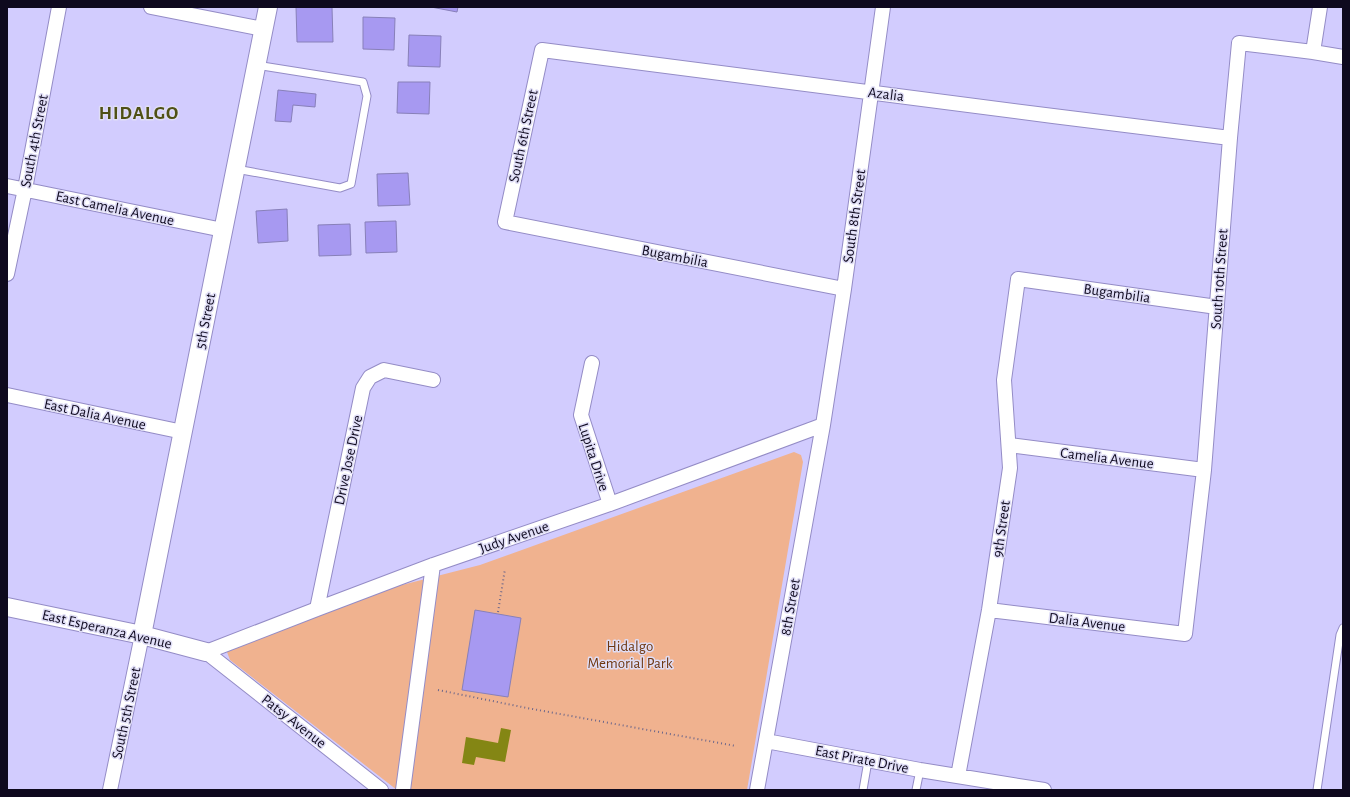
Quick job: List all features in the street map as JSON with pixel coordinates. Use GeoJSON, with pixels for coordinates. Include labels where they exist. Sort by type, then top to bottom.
{"type":"FeatureCollection","features":[{"type":"Feature","properties":{"kind":"street","name":"South 4th Street"},"geometry":{"type":"LineString","coordinates":[[7,274],[25,189],[59,7]]}},
{"type":"Feature","properties":{"kind":"street"},"geometry":{"type":"LineString","coordinates":[[151,7],[263,29]]}},
{"type":"Feature","properties":{"kind":"street","name":"5th Street"},"geometry":{"type":"LineString","coordinates":[[142,636],[268,7]]}},
{"type":"Feature","properties":{"kind":"street","name":"South 8th Street"},"geometry":{"type":"LineString","coordinates":[[823,425],[844,289],[870,92],[883,7]]}},
{"type":"Feature","properties":{"kind":"street"},"geometry":{"type":"LineString","coordinates":[[1320,7],[1313,52],[1343,57]]}},
{"type":"Feature","properties":{"kind":"street","name":"South 10th Street"},"geometry":{"type":"LineString","coordinates":[[1185,634],[1204,470],[1230,138],[1239,43],[1313,52]]}},
{"type":"Feature","properties":{"kind":"street","name":"Azalia"},"geometry":{"type":"LineString","coordinates":[[542,50],[1230,138]]}},
{"type":"Feature","properties":{"kind":"street","name":"South 6th Street"},"geometry":{"type":"LineString","coordinates":[[505,222],[542,50]]}},
{"type":"Feature","properties":{"kind":"street","name":"East Camelia Avenue"},"geometry":{"type":"LineString","coordinates":[[7,186],[223,230]]}},
{"type":"Feature","properties":{"kind":"street","name":"Bugambilia"},"geometry":{"type":"LineString","coordinates":[[505,222],[844,289]]}},
{"type":"Feature","properties":{"kind":"street","name":"Bugambilia"},"geometry":{"type":"LineString","coordinates":[[1018,279],[1217,307]]}},
{"type":"Feature","properties":{"kind":"street","name":"9th Street"},"geometry":{"type":"LineString","coordinates":[[958,776],[989,610],[1010,468],[1004,380],[1018,279]]}},
{"type":"Feature","properties":{"kind":"street","name":"Lupita Drive"},"geometry":{"type":"LineString","coordinates":[[592,363],[580,416],[610,504]]}},
{"type":"Feature","properties":{"kind":"street","name":"Drive Jose Drive"},"geometry":{"type":"LineString","coordinates":[[317,608],[363,388],[370,377],[384,370],[433,380]]}},
{"type":"Feature","properties":{"kind":"street","name":"East Dalia Avenue"},"geometry":{"type":"LineString","coordinates":[[7,396],[183,432]]}},
{"type":"Feature","properties":{"kind":"street","name":"Judy Avenue"},"geometry":{"type":"LineString","coordinates":[[206,652],[317,608],[433,565],[610,504],[823,425]]}},
{"type":"Feature","properties":{"kind":"street","name":"8th Street"},"geometry":{"type":"LineString","coordinates":[[757,790],[823,425]]}},
{"type":"Feature","properties":{"kind":"street","name":"Camelia Avenue"},"geometry":{"type":"LineString","coordinates":[[1009,445],[1204,470]]}},
{"type":"Feature","properties":{"kind":"street"},"geometry":{"type":"LineString","coordinates":[[403,790],[433,565]]}},
{"type":"Feature","properties":{"kind":"street","name":"East Esperanza Avenue"},"geometry":{"type":"LineString","coordinates":[[7,607],[142,636],[206,652]]}},
{"type":"Feature","properties":{"kind":"street","name":"Dalia Avenue"},"geometry":{"type":"LineString","coordinates":[[989,610],[1185,634]]}},
{"type":"Feature","properties":{"kind":"street","name":"South 5th Street"},"geometry":{"type":"LineString","coordinates":[[110,790],[142,636]]}},
{"type":"Feature","properties":{"kind":"street","name":"Patsy Avenue"},"geometry":{"type":"LineString","coordinates":[[206,652],[381,790]]}},
{"type":"Feature","properties":{"kind":"street","name":"East Pirate Drive"},"geometry":{"type":"LineString","coordinates":[[766,742],[920,770],[1044,790]]}},
{"type":"Feature","properties":{"kind":"lane"},"geometry":{"type":"LineString","coordinates":[[235,169],[340,188],[351,184],[367,96],[363,82],[256,65]]}},
{"type":"Feature","properties":{"kind":"lane"},"geometry":{"type":"LineString","coordinates":[[1317,790],[1340,635],[1343,628]]}},
{"type":"Feature","properties":{"kind":"lane"},"geometry":{"type":"LineString","coordinates":[[863,790],[868,761]]}},
{"type":"Feature","properties":{"kind":"lane"},"geometry":{"type":"LineString","coordinates":[[916,790],[920,770]]}},
{"type":"Feature","properties":{"kind":"path"},"geometry":{"type":"LineString","coordinates":[[498,612],[505,569]]}},
{"type":"Feature","properties":{"kind":"path"},"geometry":{"type":"LineString","coordinates":[[438,690],[527,708],[736,746]]}},
{"type":"Feature","properties":{"kind":"green space","name":"Hidalgo Memorial Park"},"geometry":{"type":"Polygon","coordinates":[[[794,452],[801,455],[803,462],[747,790],[397,790],[230,660],[227,652],[229,648],[398,586],[480,565],[794,452]]]}},
{"type":"Feature","properties":{"kind":"shaded area"},"geometry":{"type":"Polygon","coordinates":[[[501,728],[511,730],[505,762],[476,757],[474,765],[462,763],[466,737],[498,743],[501,728]]]}},
{"type":"Feature","properties":{"kind":"building"},"geometry":{"type":"Polygon","coordinates":[[[296,7],[332,7],[333,42],[297,42],[296,7]]]}},
{"type":"Feature","properties":{"kind":"building"},"geometry":{"type":"Polygon","coordinates":[[[431,7],[458,7],[457,12],[431,7]]]}},
{"type":"Feature","properties":{"kind":"building"},"geometry":{"type":"Polygon","coordinates":[[[363,17],[395,18],[394,50],[363,49],[363,17]]]}},
{"type":"Feature","properties":{"kind":"building"},"geometry":{"type":"Polygon","coordinates":[[[409,35],[441,36],[440,67],[408,66],[409,35]]]}},
{"type":"Feature","properties":{"kind":"building"},"geometry":{"type":"Polygon","coordinates":[[[398,82],[430,82],[429,114],[397,113],[398,82]]]}},
{"type":"Feature","properties":{"kind":"building"},"geometry":{"type":"Polygon","coordinates":[[[278,90],[316,94],[315,107],[293,105],[291,122],[275,121],[278,90]]]}},
{"type":"Feature","properties":{"kind":"building"},"geometry":{"type":"Polygon","coordinates":[[[408,173],[410,205],[378,206],[377,174],[408,173]]]}},
{"type":"Feature","properties":{"kind":"building"},"geometry":{"type":"Polygon","coordinates":[[[287,209],[288,241],[258,243],[256,211],[287,209]]]}},
{"type":"Feature","properties":{"kind":"building"},"geometry":{"type":"Polygon","coordinates":[[[396,221],[397,252],[366,253],[365,222],[396,221]]]}},
{"type":"Feature","properties":{"kind":"building"},"geometry":{"type":"Polygon","coordinates":[[[350,224],[351,255],[319,256],[318,225],[350,224]]]}},
{"type":"Feature","properties":{"kind":"building"},"geometry":{"type":"Polygon","coordinates":[[[475,610],[521,618],[508,697],[462,690],[475,610]]]}},
{"type":"Feature","properties":{"kind":"district","name":"HIDALGO"},"geometry":{"type":"Point","coordinates":[139,112]}}]}
